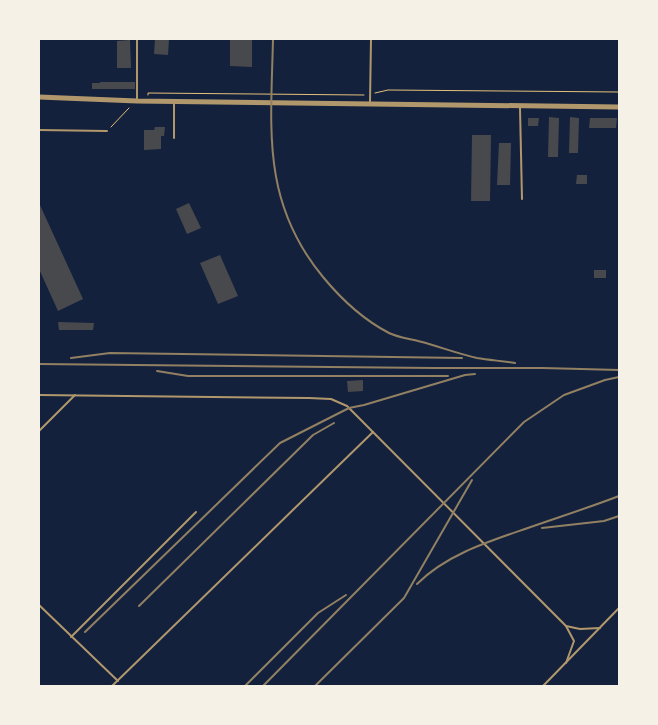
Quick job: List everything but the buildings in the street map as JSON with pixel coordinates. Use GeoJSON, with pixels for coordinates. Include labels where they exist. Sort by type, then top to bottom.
{"type":"FeatureCollection","features":[{"type":"Feature","properties":{"kind":"street"},"geometry":{"type":"LineString","coordinates":[[39,97],[137,101],[619,107]]}},
{"type":"Feature","properties":{"kind":"lane"},"geometry":{"type":"LineString","coordinates":[[137,39],[137,101]]}},
{"type":"Feature","properties":{"kind":"lane"},"geometry":{"type":"LineString","coordinates":[[370,104],[371,39]]}},
{"type":"Feature","properties":{"kind":"lane"},"geometry":{"type":"LineString","coordinates":[[174,101],[174,138]]}},
{"type":"Feature","properties":{"kind":"lane"},"geometry":{"type":"LineString","coordinates":[[520,105],[522,199]]}},
{"type":"Feature","properties":{"kind":"lane"},"geometry":{"type":"LineString","coordinates":[[39,130],[107,131]]}},
{"type":"Feature","properties":{"kind":"lane"},"geometry":{"type":"LineString","coordinates":[[39,395],[331,399],[347,406],[566,626],[574,641],[566,663]]}},
{"type":"Feature","properties":{"kind":"lane"},"geometry":{"type":"LineString","coordinates":[[39,432],[75,395]]}},
{"type":"Feature","properties":{"kind":"lane"},"geometry":{"type":"LineString","coordinates":[[112,686],[373,432]]}},
{"type":"Feature","properties":{"kind":"lane"},"geometry":{"type":"LineString","coordinates":[[71,637],[196,512]]}},
{"type":"Feature","properties":{"kind":"lane"},"geometry":{"type":"LineString","coordinates":[[39,605],[118,680]]}},
{"type":"Feature","properties":{"kind":"lane"},"geometry":{"type":"LineString","coordinates":[[543,686],[619,608]]}},
{"type":"Feature","properties":{"kind":"lane"},"geometry":{"type":"LineString","coordinates":[[566,626],[580,629],[600,628]]}},
{"type":"Feature","properties":{"kind":"path"},"geometry":{"type":"LineString","coordinates":[[148,93],[362,96],[388,90],[619,92]]}},
{"type":"Feature","properties":{"kind":"path"},"geometry":{"type":"LineString","coordinates":[[107,131],[130,106]]}},
{"type":"Feature","properties":{"kind":"railway"},"geometry":{"type":"LineString","coordinates":[[273,39],[272,134],[274,164],[279,192],[289,221],[303,249],[323,277],[353,308],[370,322],[389,333],[463,355],[515,363]]}},
{"type":"Feature","properties":{"kind":"railway"},"geometry":{"type":"LineString","coordinates":[[71,358],[110,353],[462,358]]}},
{"type":"Feature","properties":{"kind":"railway"},"geometry":{"type":"LineString","coordinates":[[39,364],[619,370]]}},
{"type":"Feature","properties":{"kind":"railway"},"geometry":{"type":"LineString","coordinates":[[157,371],[188,376],[448,376]]}},
{"type":"Feature","properties":{"kind":"railway"},"geometry":{"type":"LineString","coordinates":[[85,632],[280,443],[349,408],[465,375],[475,374]]}},
{"type":"Feature","properties":{"kind":"railway"},"geometry":{"type":"LineString","coordinates":[[263,686],[524,422],[564,395],[605,380],[619,377]]}},
{"type":"Feature","properties":{"kind":"railway"},"geometry":{"type":"LineString","coordinates":[[139,606],[313,435],[334,423]]}},
{"type":"Feature","properties":{"kind":"railway"},"geometry":{"type":"LineString","coordinates":[[315,686],[404,598],[472,480]]}},
{"type":"Feature","properties":{"kind":"railway"},"geometry":{"type":"LineString","coordinates":[[417,584],[441,565],[468,550],[619,496]]}},
{"type":"Feature","properties":{"kind":"railway"},"geometry":{"type":"LineString","coordinates":[[542,528],[604,521],[619,516]]}},
{"type":"Feature","properties":{"kind":"railway"},"geometry":{"type":"LineString","coordinates":[[245,686],[318,613],[346,595]]}}]}
